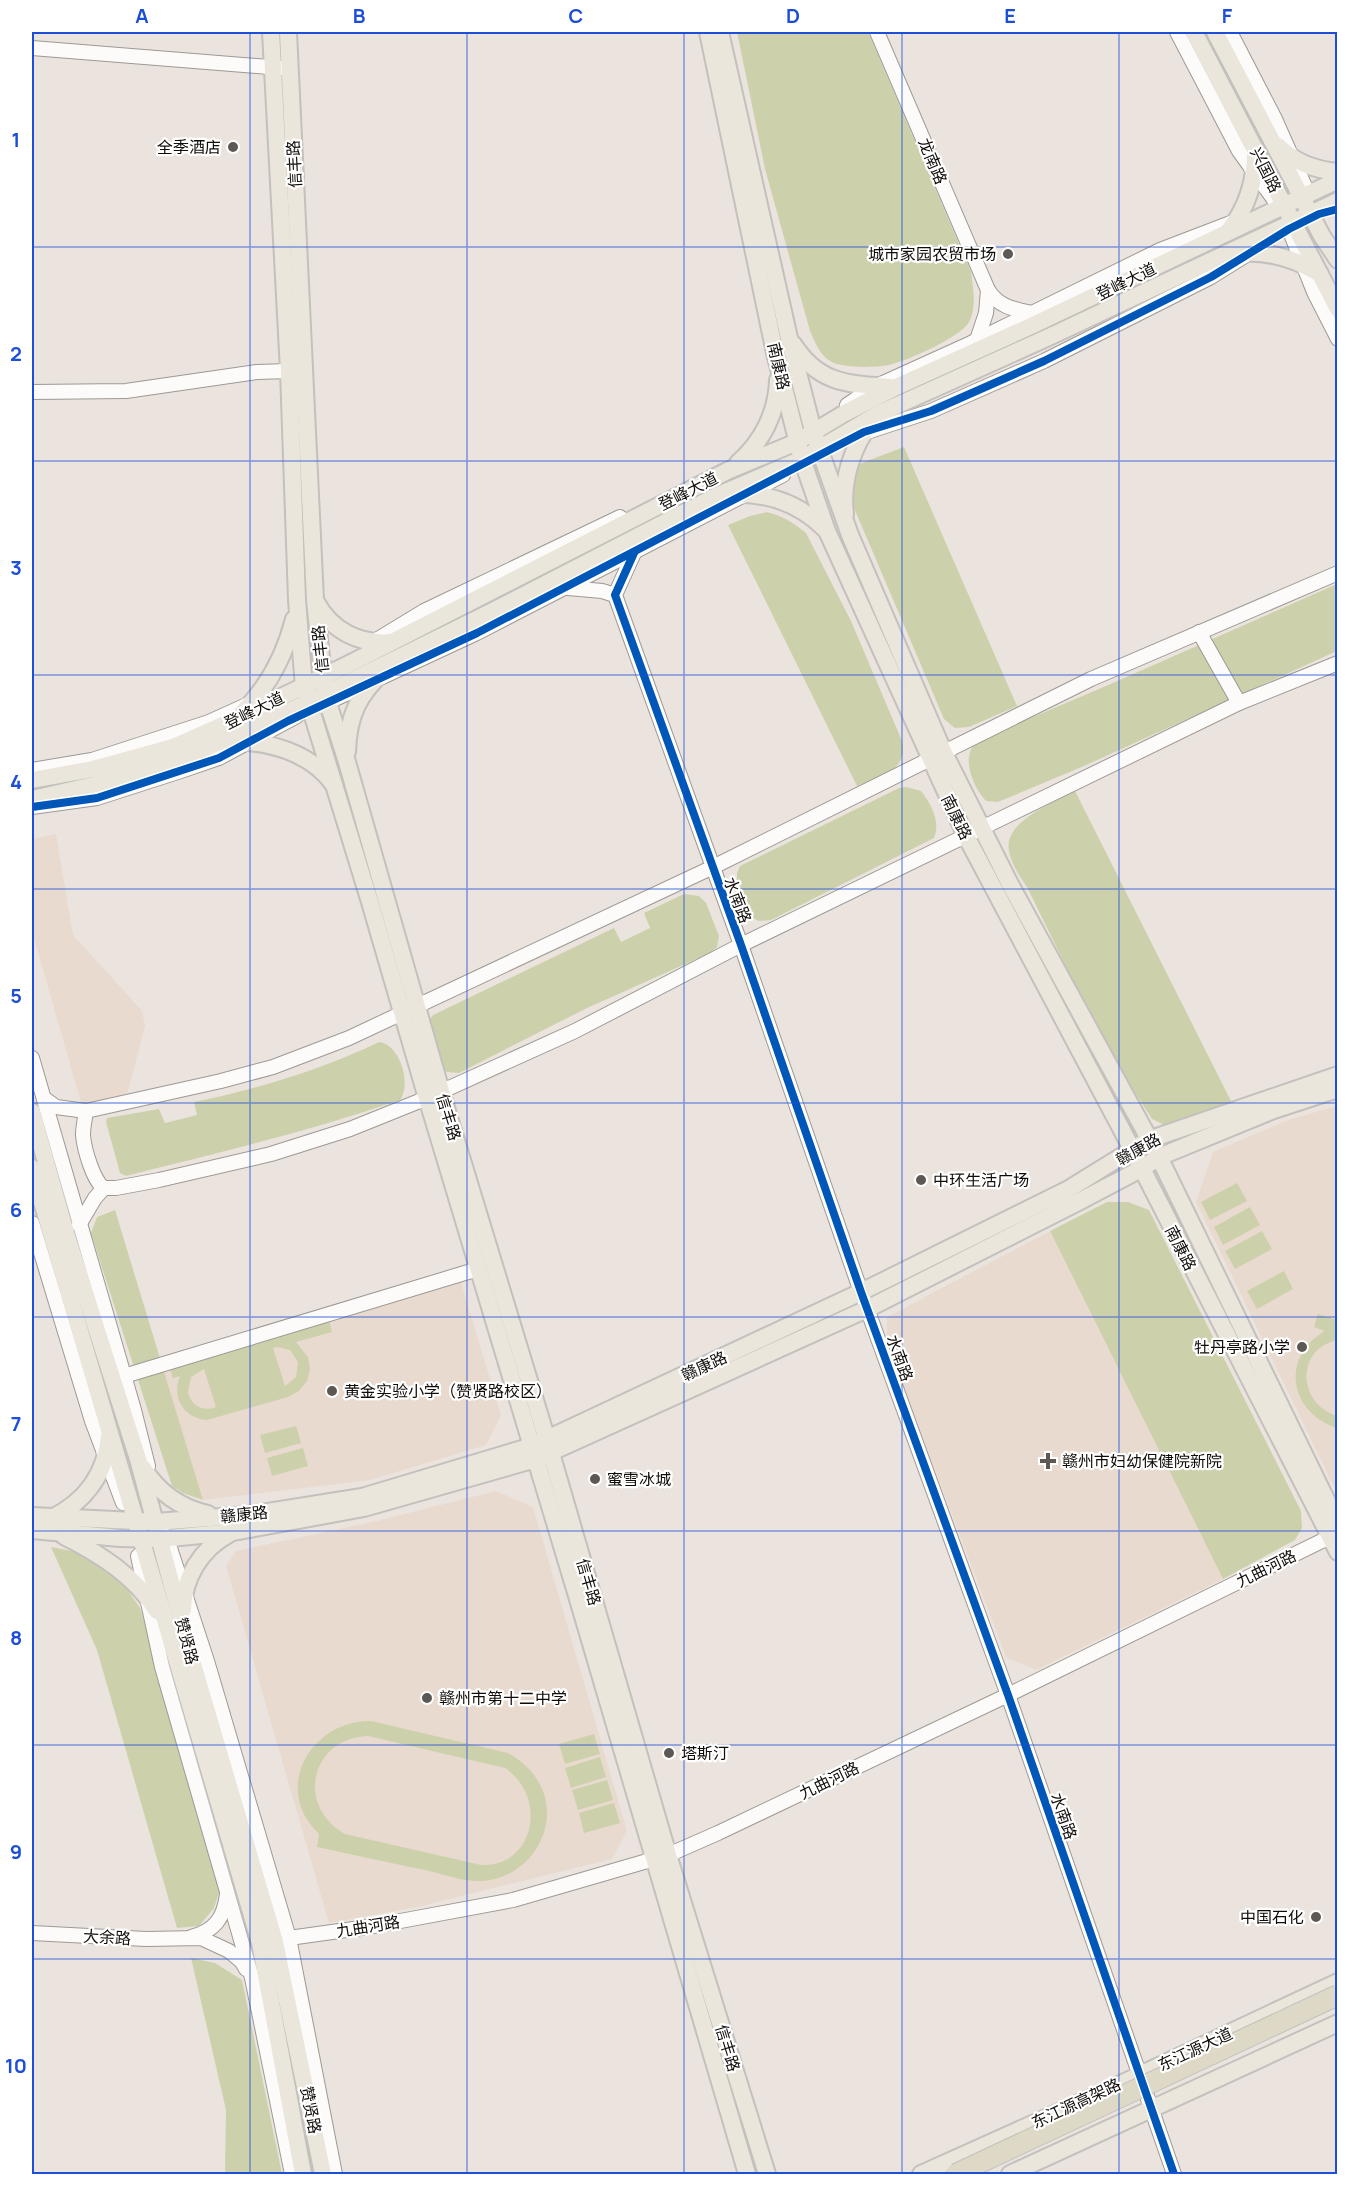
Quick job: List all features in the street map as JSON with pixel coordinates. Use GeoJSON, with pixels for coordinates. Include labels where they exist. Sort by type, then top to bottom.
{"type":"FeatureCollection","features":[{"type":"Feature","properties":{"kind":"highway","name":"东江源高架路"},"geometry":{"type":"LineString","coordinates":[[956,2175],[1338,1995]]}},
{"type":"Feature","properties":{"kind":"highway","name":"东江源高架路"},"geometry":{"type":"LineString","coordinates":[[985,2175],[1338,2009]]}},
{"type":"Feature","properties":{"kind":"main road","name":"信丰路"},"geometry":{"type":"LineString","coordinates":[[271,32],[281,68],[315,600],[324,686],[347,762],[434,1095],[661,1856],[747,2175]]}},
{"type":"Feature","properties":{"kind":"main road","name":"信丰路"},"geometry":{"type":"LineString","coordinates":[[288,32],[281,68],[289,371],[297,600],[307,694],[410,1010]]}},
{"type":"Feature","properties":{"kind":"main road","name":"南康路"},"geometry":{"type":"LineString","coordinates":[[708,32],[775,353],[802,461],[827,531],[936,755],[983,828],[1010,884],[1159,1157],[1335,1531],[1338,1552]]}},
{"type":"Feature","properties":{"kind":"main road","name":"南康路"},"geometry":{"type":"LineString","coordinates":[[720,32],[789,338],[820,452],[849,535],[966,836],[1335,1531]]}},
{"type":"Feature","properties":{"kind":"main road","name":"兴国路"},"geometry":{"type":"LineString","coordinates":[[1194,32],[1255,149],[1291,225],[1338,309]]}},
{"type":"Feature","properties":{"kind":"main road","name":"兴国路"},"geometry":{"type":"LineString","coordinates":[[1215,32],[1338,260]]}},
{"type":"Feature","properties":{"kind":"main road"},"geometry":{"type":"LineString","coordinates":[[1273,141],[1291,157],[1316,169],[1338,172]]}},
{"type":"Feature","properties":{"kind":"main road"},"geometry":{"type":"LineString","coordinates":[[1232,227],[1246,203],[1255,172],[1255,149]]}},
{"type":"Feature","properties":{"kind":"main road","name":"登峰大道"},"geometry":{"type":"LineString","coordinates":[[324,686],[392,642],[727,471],[796,439],[894,388],[1042,321],[1232,227],[1338,180]]}},
{"type":"Feature","properties":{"kind":"main road","name":"登峰大道"},"geometry":{"type":"LineString","coordinates":[[32,780],[93,769],[173,747],[234,720],[396,659],[716,496],[820,452],[880,413],[1051,336],[1221,255],[1315,214],[1338,201]]}},
{"type":"Feature","properties":{"kind":"main road"},"geometry":{"type":"LineString","coordinates":[[1221,255],[1251,252],[1281,256],[1320,274]]}},
{"type":"Feature","properties":{"kind":"main road"},"geometry":{"type":"LineString","coordinates":[[789,338],[801,356],[825,375],[846,384],[894,388]]}},
{"type":"Feature","properties":{"kind":"main road"},"geometry":{"type":"LineString","coordinates":[[727,471],[747,454],[765,430],[773,409],[778,375],[775,353]]}},
{"type":"Feature","properties":{"kind":"main road"},"geometry":{"type":"LineString","coordinates":[[849,535],[845,509],[846,483],[852,457],[864,432],[880,413]]}},
{"type":"Feature","properties":{"kind":"main road"},"geometry":{"type":"LineString","coordinates":[[716,496],[747,494],[766,496],[789,503],[809,515],[827,531]]}},
{"type":"Feature","properties":{"kind":"main road"},"geometry":{"type":"LineString","coordinates":[[234,720],[270,679],[292,628],[297,600]]}},
{"type":"Feature","properties":{"kind":"main road"},"geometry":{"type":"LineString","coordinates":[[315,600],[325,616],[339,629],[356,638],[373,642],[392,642]]}},
{"type":"Feature","properties":{"kind":"main road"},"geometry":{"type":"LineString","coordinates":[[347,762],[350,718],[371,683],[396,659]]}},
{"type":"Feature","properties":{"kind":"main road","name":"登峰大道"},"geometry":{"type":"LineString","coordinates":[[34,801],[94,786],[178,760],[282,715],[307,694]]}},
{"type":"Feature","properties":{"kind":"main road"},"geometry":{"type":"LineString","coordinates":[[222,741],[250,741],[280,748],[302,758],[321,771],[337,790]]}},
{"type":"Feature","properties":{"kind":"main road"},"geometry":{"type":"LineString","coordinates":[[32,772],[63,775]]}},
{"type":"Feature","properties":{"kind":"main road","name":"赣康路"},"geometry":{"type":"LineString","coordinates":[[541,1450],[1067,1190],[1148,1140],[1338,1075]]}},
{"type":"Feature","properties":{"kind":"main road","name":"赣康路"},"geometry":{"type":"LineString","coordinates":[[32,1530],[54,1525],[135,1530],[163,1539],[362,1497],[541,1450],[867,1309],[1141,1169],[1159,1157],[1271,1110],[1338,1089]]}},
{"type":"Feature","properties":{"kind":"main road","name":"信丰路"},"geometry":{"type":"LineString","coordinates":[[434,1095],[478,1269],[541,1450]]}},
{"type":"Feature","properties":{"kind":"main road","name":"赞贤路"},"geometry":{"type":"LineString","coordinates":[[32,1112],[65,1230],[163,1539],[193,1664],[275,1942],[323,2175]]}},
{"type":"Feature","properties":{"kind":"main road","name":"赞贤路"},"geometry":{"type":"LineString","coordinates":[[32,1168],[108,1423],[135,1530],[260,1943],[303,2175]]}},
{"type":"Feature","properties":{"kind":"main road"},"geometry":{"type":"LineString","coordinates":[[108,1423],[106,1454],[100,1473],[88,1492],[54,1525],[114,1565],[136,1584],[162,1619],[169,1642]]}},
{"type":"Feature","properties":{"kind":"main road"},"geometry":{"type":"LineString","coordinates":[[138,1459],[151,1479],[171,1498],[190,1509],[231,1524],[200,1558],[190,1576],[184,1592],[184,1626]]}},
{"type":"Feature","properties":{"kind":"main road","name":"赣康路"},"geometry":{"type":"LineString","coordinates":[[32,1516],[54,1525]]}},
{"type":"Feature","properties":{"kind":"main road","name":"赣康路"},"geometry":{"type":"LineString","coordinates":[[135,1530],[158,1522],[231,1524]]}},
{"type":"Feature","properties":{"kind":"main road","name":"信丰路"},"geometry":{"type":"LineString","coordinates":[[661,1856],[767,2175]]}},
{"type":"Feature","properties":{"kind":"main road","name":"东江源大道"},"geometry":{"type":"LineString","coordinates":[[921,2175],[1338,1982]]}},
{"type":"Feature","properties":{"kind":"main road"},"geometry":{"type":"LineString","coordinates":[[1010,2175],[1338,2023]]}},
{"type":"Feature","properties":{"kind":"street","name":"龙南路"},"geometry":{"type":"LineString","coordinates":[[877,32],[988,290]]}},
{"type":"Feature","properties":{"kind":"street"},"geometry":{"type":"LineString","coordinates":[[1177,32],[1239,151],[1281,205]]}},
{"type":"Feature","properties":{"kind":"street"},"geometry":{"type":"LineString","coordinates":[[1230,32],[1275,119],[1304,194],[1338,172]]}},
{"type":"Feature","properties":{"kind":"street"},"geometry":{"type":"LineString","coordinates":[[32,48],[281,68]]}},
{"type":"Feature","properties":{"kind":"street"},"geometry":{"type":"LineString","coordinates":[[1338,210],[1315,214],[1338,245]]}},
{"type":"Feature","properties":{"kind":"street"},"geometry":{"type":"LineString","coordinates":[[820,452],[864,432],[931,411],[1044,360],[1211,277],[1291,225],[1314,292],[1338,339]]}},
{"type":"Feature","properties":{"kind":"street"},"geometry":{"type":"LineString","coordinates":[[813,429],[874,387],[977,340],[1160,250],[1232,227]]}},
{"type":"Feature","properties":{"kind":"street"},"geometry":{"type":"LineString","coordinates":[[988,290],[992,297],[1005,306],[1032,313]]}},
{"type":"Feature","properties":{"kind":"street"},"geometry":{"type":"LineString","coordinates":[[977,340],[986,313],[988,290]]}},
{"type":"Feature","properties":{"kind":"street"},"geometry":{"type":"LineString","coordinates":[[32,392],[126,391],[257,372],[289,371]]}},
{"type":"Feature","properties":{"kind":"street"},"geometry":{"type":"LineString","coordinates":[[34,801],[97,798],[219,758],[250,741],[307,694],[324,686],[373,642],[424,611],[747,454],[796,439]]}},
{"type":"Feature","properties":{"kind":"street"},"geometry":{"type":"LineString","coordinates":[[324,686],[371,683],[568,588],[747,494],[802,461]]}},
{"type":"Feature","properties":{"kind":"street"},"geometry":{"type":"LineString","coordinates":[[568,588],[602,591],[615,595],[634,553]]}},
{"type":"Feature","properties":{"kind":"street"},"geometry":{"type":"LineString","coordinates":[[45,1100],[56,1107],[86,1111],[273,1067],[349,1038],[711,868],[1091,679],[1338,573]]}},
{"type":"Feature","properties":{"kind":"street","name":"水南路"},"geometry":{"type":"LineString","coordinates":[[615,595],[711,868],[741,945],[867,1309],[1008,1695],[1174,2175]]}},
{"type":"Feature","properties":{"kind":"street"},"geometry":{"type":"LineString","coordinates":[[1199,632],[1239,703]]}},
{"type":"Feature","properties":{"kind":"street"},"geometry":{"type":"LineString","coordinates":[[86,1111],[84,1143],[98,1183],[104,1188],[159,1180],[271,1154],[350,1129],[434,1095],[575,1031],[741,945],[1239,703],[1338,663]]}},
{"type":"Feature","properties":{"kind":"street"},"geometry":{"type":"LineString","coordinates":[[32,772],[92,759],[209,722],[252,702],[307,694]]}},
{"type":"Feature","properties":{"kind":"street"},"geometry":{"type":"LineString","coordinates":[[32,1058],[151,1479],[158,1522]]}},
{"type":"Feature","properties":{"kind":"street"},"geometry":{"type":"LineString","coordinates":[[79,1225],[95,1198],[104,1188]]}},
{"type":"Feature","properties":{"kind":"street"},"geometry":{"type":"LineString","coordinates":[[32,1223],[92,1421],[135,1530],[162,1667],[252,1978],[292,2175]]}},
{"type":"Feature","properties":{"kind":"street"},"geometry":{"type":"LineString","coordinates":[[123,1376],[478,1269]]}},
{"type":"Feature","properties":{"kind":"street","name":"九曲河路"},"geometry":{"type":"LineString","coordinates":[[289,1938],[368,1927],[513,1900],[661,1856],[718,1833],[1008,1695],[1335,1531]]}},
{"type":"Feature","properties":{"kind":"street"},"geometry":{"type":"LineString","coordinates":[[163,1539],[207,1661],[289,1938],[335,2175]]}},
{"type":"Feature","properties":{"kind":"street"},"geometry":{"type":"LineString","coordinates":[[183,1939],[203,1934],[218,1922],[225,1910],[227,1888],[224,1858],[228,1832]]}},
{"type":"Feature","properties":{"kind":"street"},"geometry":{"type":"LineString","coordinates":[[246,1840],[270,1872]]}},
{"type":"Feature","properties":{"kind":"street","name":"大余路"},"geometry":{"type":"LineString","coordinates":[[32,1933],[183,1939]]}},
{"type":"Feature","properties":{"kind":"street"},"geometry":{"type":"LineString","coordinates":[[183,1939],[201,1938],[222,1947],[242,1962],[273,2014]]}},
{"type":"Feature","properties":{"kind":"street"},"geometry":{"type":"LineString","coordinates":[[294,2029],[298,1985]]}},
{"type":"Feature","properties":{"kind":"shaded area"},"geometry":{"type":"Polygon","coordinates":[[[56,834],[73,935],[142,1011],[145,1026],[127,1095],[82,1106],[32,931],[32,839],[56,834]]]}},
{"type":"Feature","properties":{"kind":"shaded area","name":"牡丹亭路小学"},"geometry":{"type":"Polygon","coordinates":[[[1337,1106],[1337,1493],[1196,1202],[1213,1152],[1288,1120],[1337,1106]]]}},
{"type":"Feature","properties":{"kind":"shaded area","name":"赣州市妇幼保健院新院"},"geometry":{"type":"Polygon","coordinates":[[[1050,1231],[1223,1579],[1036,1670],[1006,1657],[887,1343],[887,1317],[1050,1231]]]}},
{"type":"Feature","properties":{"kind":"shaded area","name":"黄金实验小学（赞贤路校区）"},"geometry":{"type":"Polygon","coordinates":[[[460,1279],[501,1415],[486,1445],[370,1480],[203,1500],[162,1366],[460,1279]]]}},
{"type":"Feature","properties":{"kind":"shaded area","name":"赣州市第十二中学"},"geometry":{"type":"Polygon","coordinates":[[[496,1491],[533,1507],[627,1831],[612,1859],[417,1907],[329,1923],[226,1566],[236,1551],[377,1521],[496,1491]]]}},
{"type":"Feature","properties":{"kind":"green space"},"geometry":{"type":"Polygon","coordinates":[[[737,32],[868,32],[971,272],[973,310],[969,322],[956,334],[920,354],[883,366],[842,365],[830,361],[820,351],[810,331],[765,169],[737,32]]]}},
{"type":"Feature","properties":{"kind":"green space"},"geometry":{"type":"Polygon","coordinates":[[[904,447],[1017,706],[969,727],[955,728],[944,719],[851,501],[856,467],[904,447]]]}},
{"type":"Feature","properties":{"kind":"green space"},"geometry":{"type":"Polygon","coordinates":[[[767,512],[788,520],[806,533],[851,621],[902,741],[903,751],[897,766],[857,786],[728,525],[767,512]]]}},
{"type":"Feature","properties":{"kind":"green space"},"geometry":{"type":"Polygon","coordinates":[[[1337,584],[1337,651],[1084,766],[998,802],[986,801],[976,787],[969,761],[973,746],[979,740],[1337,584]]]}},
{"type":"Feature","properties":{"kind":"green space"},"geometry":{"type":"Polygon","coordinates":[[[906,787],[921,791],[928,802],[936,820],[934,838],[771,920],[759,921],[753,918],[737,879],[740,866],[899,788],[906,787]]]}},
{"type":"Feature","properties":{"kind":"green space"},"geometry":{"type":"Polygon","coordinates":[[[1075,791],[1234,1107],[1174,1130],[1152,1119],[1104,1044],[1028,889],[1014,866],[1009,851],[1009,840],[1014,831],[1032,814],[1075,791]]]}},
{"type":"Feature","properties":{"kind":"green space"},"geometry":{"type":"Polygon","coordinates":[[[684,894],[699,896],[706,903],[719,936],[717,947],[710,953],[585,1009],[459,1073],[447,1072],[442,1068],[428,1022],[433,1015],[614,928],[621,942],[650,928],[644,913],[684,894]]]}},
{"type":"Feature","properties":{"kind":"green space"},"geometry":{"type":"Polygon","coordinates":[[[379,1042],[393,1050],[402,1066],[405,1084],[400,1100],[298,1132],[229,1150],[126,1176],[120,1173],[106,1122],[107,1118],[159,1109],[165,1123],[197,1115],[194,1102],[288,1078],[379,1042]]]}},
{"type":"Feature","properties":{"kind":"green space"},"geometry":{"type":"Polygon","coordinates":[[[1237,1183],[1247,1201],[1210,1220],[1201,1202],[1237,1183]]]}},
{"type":"Feature","properties":{"kind":"green space"},"geometry":{"type":"Polygon","coordinates":[[[1107,1202],[1128,1202],[1149,1210],[1301,1511],[1302,1528],[1295,1540],[1223,1579],[1050,1231],[1107,1202]]]}},
{"type":"Feature","properties":{"kind":"green space"},"geometry":{"type":"Polygon","coordinates":[[[1250,1207],[1260,1225],[1223,1245],[1214,1227],[1250,1207]]]}},
{"type":"Feature","properties":{"kind":"green space"},"geometry":{"type":"Polygon","coordinates":[[[115,1210],[203,1500],[183,1493],[172,1486],[91,1233],[97,1217],[115,1210]]]}},
{"type":"Feature","properties":{"kind":"green space"},"geometry":{"type":"Polygon","coordinates":[[[1262,1231],[1272,1249],[1235,1269],[1225,1251],[1262,1231]]]}},
{"type":"Feature","properties":{"kind":"green space"},"geometry":{"type":"Polygon","coordinates":[[[1284,1271],[1293,1289],[1257,1309],[1247,1291],[1284,1271]]]}},
{"type":"Feature","properties":{"kind":"green space"},"geometry":{"type":"Polygon","coordinates":[[[1318,1314],[1337,1320],[1337,1340],[1324,1345],[1314,1354],[1308,1365],[1309,1389],[1314,1400],[1337,1416],[1337,1428],[1321,1420],[1309,1410],[1300,1397],[1296,1383],[1296,1369],[1301,1355],[1311,1342],[1325,1331],[1314,1327],[1318,1314]]]}},
{"type":"Feature","properties":{"kind":"green space"},"geometry":{"type":"Polygon","coordinates":[[[329,1319],[332,1332],[296,1342],[308,1357],[310,1369],[307,1381],[299,1391],[288,1397],[207,1420],[199,1418],[186,1411],[182,1405],[177,1392],[180,1376],[173,1378],[169,1367],[329,1319]],[[273,1348],[285,1386],[296,1377],[298,1362],[290,1350],[273,1348]],[[204,1369],[191,1377],[188,1392],[198,1407],[207,1409],[216,1407],[204,1369]]]}},
{"type":"Feature","properties":{"kind":"green space"},"geometry":{"type":"Polygon","coordinates":[[[296,1426],[301,1443],[265,1453],[260,1435],[296,1426]]]}},
{"type":"Feature","properties":{"kind":"green space"},"geometry":{"type":"Polygon","coordinates":[[[303,1448],[308,1466],[272,1476],[267,1458],[303,1448]]]}},
{"type":"Feature","properties":{"kind":"green space"},"geometry":{"type":"Polygon","coordinates":[[[51,1547],[82,1553],[123,1583],[140,1608],[221,1886],[214,1908],[199,1926],[177,1928],[97,1650],[51,1547]]]}},
{"type":"Feature","properties":{"kind":"green space"},"geometry":{"type":"Polygon","coordinates":[[[371,1721],[508,1753],[516,1758],[530,1770],[544,1793],[547,1811],[546,1824],[537,1848],[529,1859],[508,1874],[495,1879],[476,1881],[317,1847],[319,1834],[305,1816],[298,1797],[299,1778],[304,1760],[316,1744],[331,1732],[350,1724],[371,1721]],[[368,1736],[349,1740],[333,1748],[322,1761],[316,1775],[315,1791],[319,1807],[329,1822],[345,1834],[481,1865],[499,1863],[514,1855],[524,1843],[531,1812],[527,1796],[519,1781],[505,1768],[368,1736]]]}},
{"type":"Feature","properties":{"kind":"green space"},"geometry":{"type":"Polygon","coordinates":[[[594,1734],[600,1754],[565,1764],[559,1744],[594,1734]]]}},
{"type":"Feature","properties":{"kind":"green space"},"geometry":{"type":"Polygon","coordinates":[[[600,1757],[606,1777],[571,1788],[565,1768],[600,1757]]]}},
{"type":"Feature","properties":{"kind":"green space"},"geometry":{"type":"Polygon","coordinates":[[[607,1780],[613,1800],[578,1810],[572,1790],[607,1780]]]}},
{"type":"Feature","properties":{"kind":"green space"},"geometry":{"type":"Polygon","coordinates":[[[614,1803],[620,1823],[584,1833],[579,1813],[614,1803]]]}},
{"type":"Feature","properties":{"kind":"green space"},"geometry":{"type":"Polygon","coordinates":[[[191,1958],[215,1963],[242,1980],[282,2174],[225,2174],[226,2110],[191,1958]]]}},
{"type":"Feature","properties":{"kind":"cycle path"},"geometry":{"type":"LineString","coordinates":[[32,807],[97,798],[219,758],[288,721],[477,633],[864,432],[931,411],[1044,361],[1211,277],[1289,229],[1319,214],[1338,209]]}},
{"type":"Feature","properties":{"kind":"cycle path"},"geometry":{"type":"LineString","coordinates":[[634,553],[615,595],[741,945],[861,1292],[1008,1695],[1174,2174]]}},
{"type":"Feature","properties":{"kind":"place","name":"全季酒店"},"geometry":{"type":"Point","coordinates":[233,147]}},
{"type":"Feature","properties":{"kind":"place","name":"城市家园农贸市场"},"geometry":{"type":"Point","coordinates":[1008,254]}},
{"type":"Feature","properties":{"kind":"place","name":"中环生活广场"},"geometry":{"type":"Point","coordinates":[921,1180]}},
{"type":"Feature","properties":{"kind":"place","name":"牡丹亭路小学"},"geometry":{"type":"Point","coordinates":[1302,1347]}},
{"type":"Feature","properties":{"kind":"place","name":"黄金实验小学（赞贤路校区）"},"geometry":{"type":"Point","coordinates":[332,1391]}},
{"type":"Feature","properties":{"kind":"place","name":"赣州市妇幼保健院新院"},"geometry":{"type":"Point","coordinates":[1048,1461]}},
{"type":"Feature","properties":{"kind":"place","name":"蜜雪冰城"},"geometry":{"type":"Point","coordinates":[595,1479]}},
{"type":"Feature","properties":{"kind":"place","name":"赣州市第十二中学"},"geometry":{"type":"Point","coordinates":[427,1698]}},
{"type":"Feature","properties":{"kind":"place","name":"塔斯汀"},"geometry":{"type":"Point","coordinates":[669,1753]}},
{"type":"Feature","properties":{"kind":"place","name":"中国石化"},"geometry":{"type":"Point","coordinates":[1316,1917]}}]}
